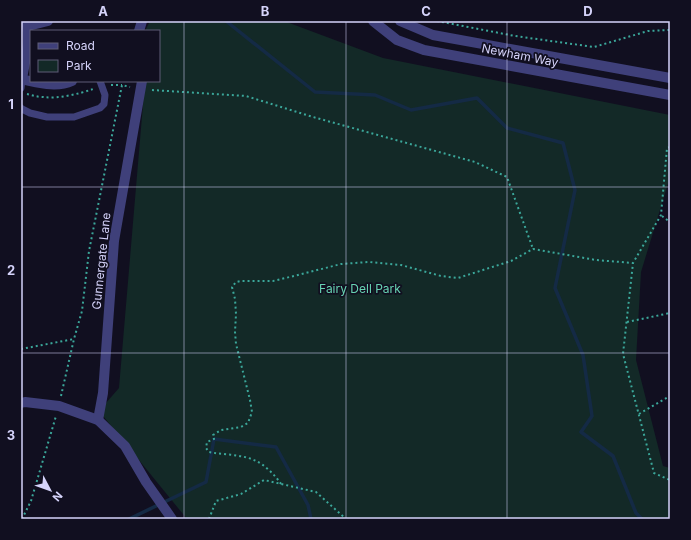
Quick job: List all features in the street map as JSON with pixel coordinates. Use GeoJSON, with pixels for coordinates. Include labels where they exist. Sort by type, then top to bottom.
{"type":"FeatureCollection","features":[{"type":"Feature","properties":{"kind":"street"},"geometry":{"type":"LineString","coordinates":[[21,79],[28,48],[27,23],[48,21]]}},
{"type":"Feature","properties":{"kind":"street","name":"Newham Way"},"geometry":{"type":"LineString","coordinates":[[373,21],[397,40],[424,50],[670,95]]}},
{"type":"Feature","properties":{"kind":"street","name":"Newham Way"},"geometry":{"type":"LineString","coordinates":[[400,21],[433,35],[670,78]]}},
{"type":"Feature","properties":{"kind":"street"},"geometry":{"type":"LineString","coordinates":[[34,82],[48,85],[69,82]]}},
{"type":"Feature","properties":{"kind":"street","name":"Gunnergate Lane"},"geometry":{"type":"LineString","coordinates":[[98,420],[103,392],[114,241],[141,85]]}},
{"type":"Feature","properties":{"kind":"street"},"geometry":{"type":"LineString","coordinates":[[21,403],[25,402],[59,406],[98,420],[125,446],[146,482],[170,517]]}},
{"type":"Feature","properties":{"kind":"lane"},"geometry":{"type":"LineString","coordinates":[[21,79],[21,88]]}},
{"type":"Feature","properties":{"kind":"lane"},"geometry":{"type":"LineString","coordinates":[[21,108],[30,113],[47,117],[74,117],[100,108],[104,104],[105,95],[100,82]]}},
{"type":"Feature","properties":{"kind":"path"},"geometry":{"type":"LineString","coordinates":[[437,21],[515,36],[594,47],[648,31],[670,30]]}},
{"type":"Feature","properties":{"kind":"path"},"geometry":{"type":"LineString","coordinates":[[22,519],[31,501],[59,406],[82,311],[89,251],[122,85],[141,85],[246,96],[313,117],[474,162],[507,177],[533,249]]}},
{"type":"Feature","properties":{"kind":"path"},"geometry":{"type":"LineString","coordinates":[[670,147],[667,148],[661,215],[633,263],[623,354],[654,473],[670,480]]}},
{"type":"Feature","properties":{"kind":"path"},"geometry":{"type":"LineString","coordinates":[[661,215],[670,222]]}},
{"type":"Feature","properties":{"kind":"path"},"geometry":{"type":"LineString","coordinates":[[281,484],[272,473],[256,461],[209,452],[206,448],[207,442],[214,439],[213,435],[221,430],[241,427],[248,423],[252,412],[236,344],[235,299],[232,287],[236,282],[241,280],[273,281],[341,264],[369,262],[401,265],[441,276],[458,278],[511,261],[533,249],[596,260],[633,263]]}},
{"type":"Feature","properties":{"kind":"path"},"geometry":{"type":"LineString","coordinates":[[626,322],[670,313]]}},
{"type":"Feature","properties":{"kind":"path"},"geometry":{"type":"LineString","coordinates":[[21,349],[74,339]]}},
{"type":"Feature","properties":{"kind":"path"},"geometry":{"type":"LineString","coordinates":[[639,414],[670,396]]}},
{"type":"Feature","properties":{"kind":"path"},"geometry":{"type":"LineString","coordinates":[[210,519],[216,502],[241,494],[264,480],[316,492],[346,519]]}},
{"type":"Feature","properties":{"kind":"green space","name":"Fairy Dell Park"},"geometry":{"type":"Polygon","coordinates":[[[150,21],[284,21],[383,58],[670,115],[670,177],[641,272],[636,360],[663,466],[670,468],[670,519],[187,519],[99,411],[119,388],[145,82],[160,82],[160,30],[146,30],[150,21]]]}},
{"type":"Feature","properties":{"kind":"waterway"},"geometry":{"type":"LineString","coordinates":[[226,21],[315,92],[375,95],[411,110],[477,98],[507,128],[563,143],[575,190],[555,288],[583,355],[592,416],[581,432],[613,456],[636,513],[642,519]]}},
{"type":"Feature","properties":{"kind":"waterway"},"geometry":{"type":"LineString","coordinates":[[129,519],[206,482],[214,439],[276,447],[308,505],[311,519]]}}]}
